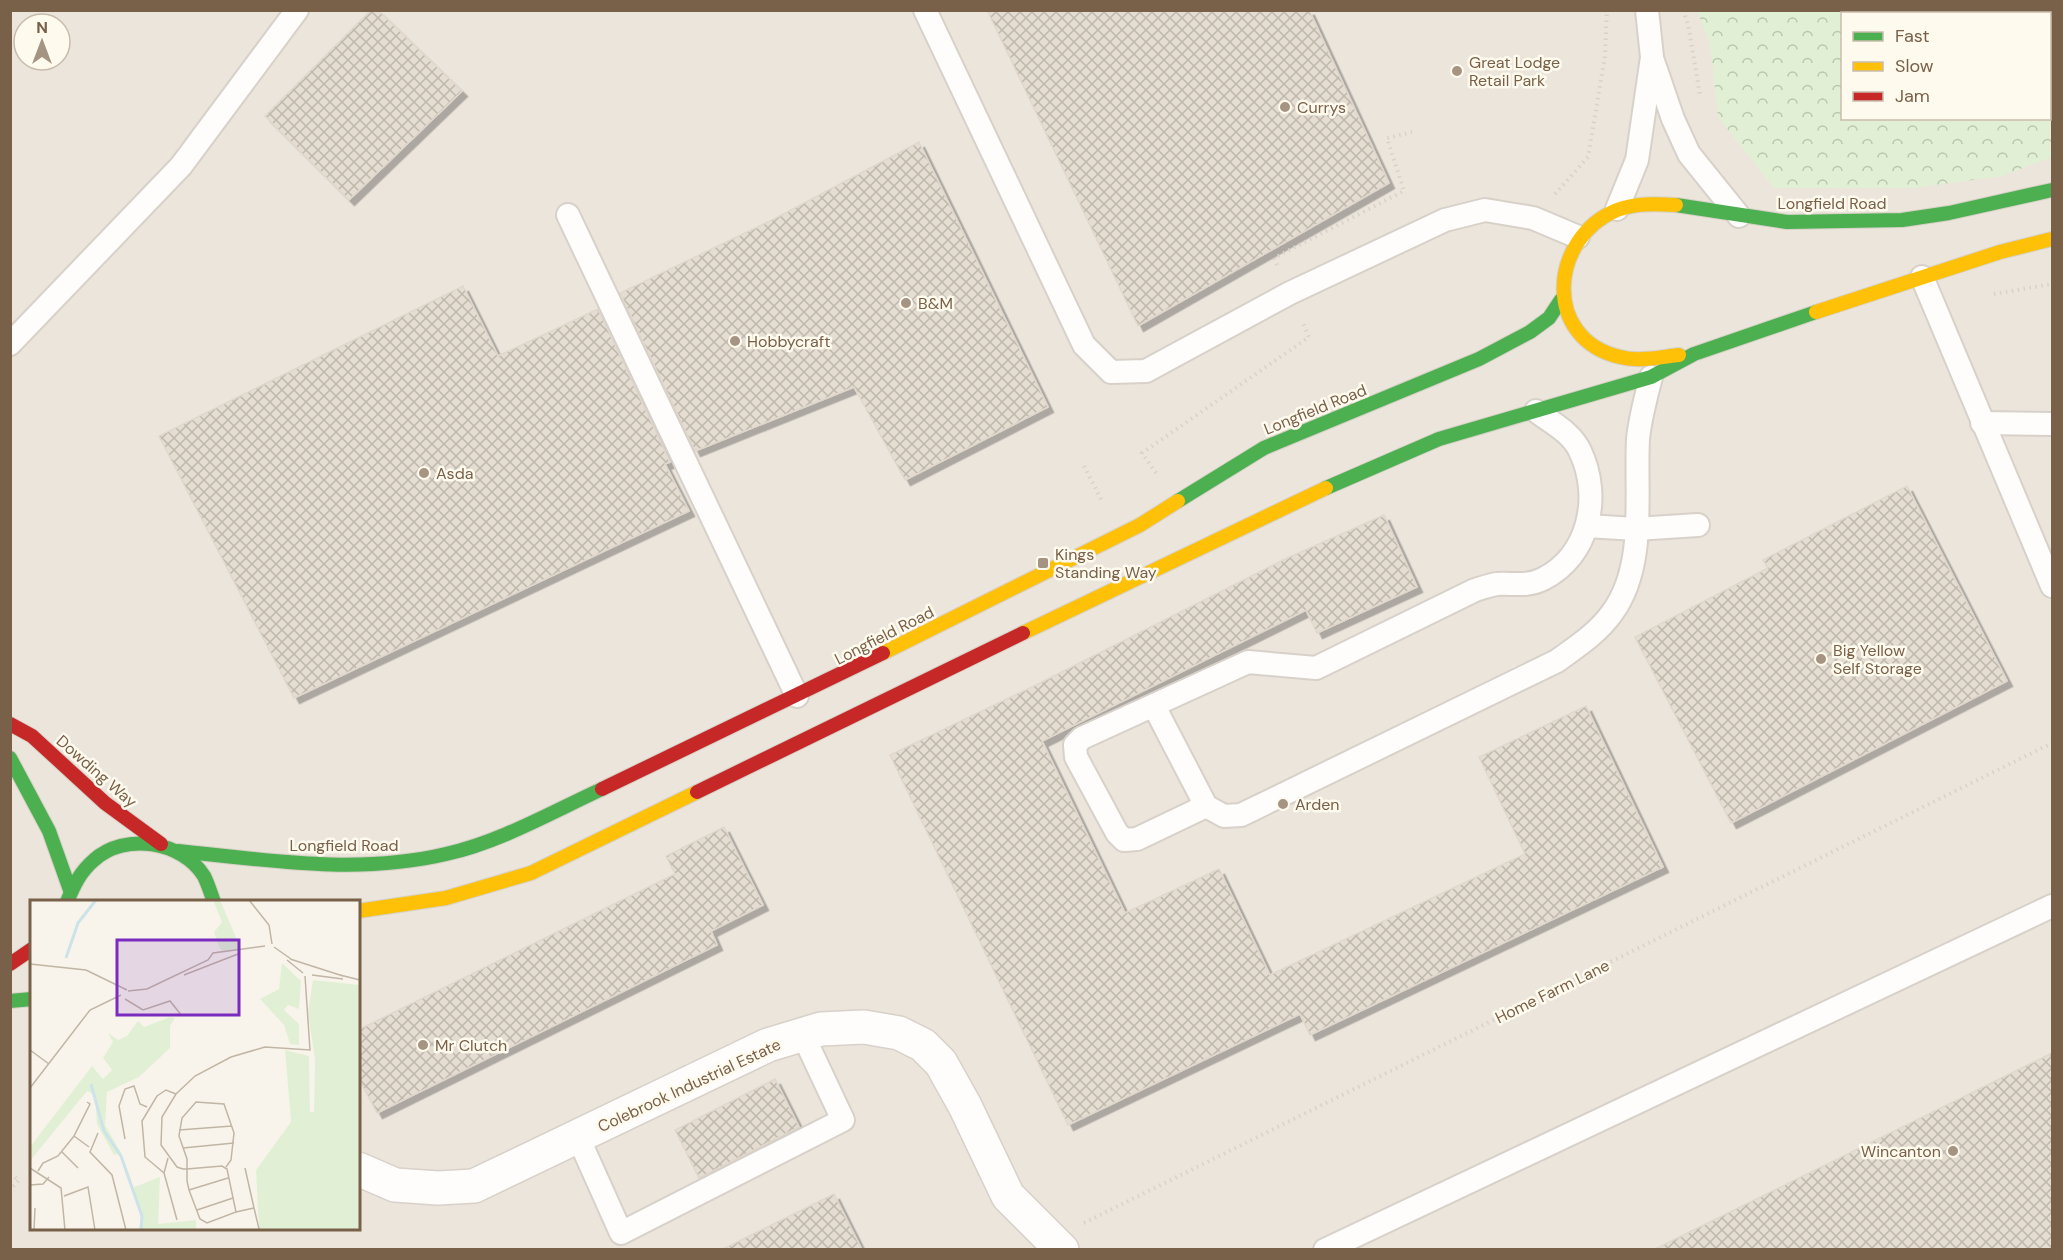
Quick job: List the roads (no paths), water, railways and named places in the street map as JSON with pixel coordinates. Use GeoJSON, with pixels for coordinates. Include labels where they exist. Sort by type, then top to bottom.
{"type":"FeatureCollection","features":[{"type":"Feature","properties":{"kind":"street","name":"Longfield Road"},"geometry":{"type":"LineString","coordinates":[[178,851],[318,865],[394,864],[448,854],[508,832],[797,696],[1140,525],[1264,448],[1479,359],[1530,332],[1549,318],[1562,300],[1561,283],[1568,257],[1578,237],[1594,221],[1617,209],[1639,203],[1786,222],[1913,219],[2052,190]]}},
{"type":"Feature","properties":{"kind":"street"},"geometry":{"type":"LineString","coordinates":[[360,911],[412,906],[470,895],[531,873],[1270,513],[1439,439],[1651,377],[1694,354],[1922,277],[2052,239]]}},
{"type":"Feature","properties":{"kind":"street"},"geometry":{"type":"LineString","coordinates":[[1562,300],[1581,336],[1612,355],[1641,359],[1694,354]]}},
{"type":"Feature","properties":{"kind":"street","name":"Dowding Way"},"geometry":{"type":"LineString","coordinates":[[10,724],[32,735],[105,803],[161,844]]}},
{"type":"Feature","properties":{"kind":"street"},"geometry":{"type":"LineString","coordinates":[[10,758],[49,831],[69,896]]}},
{"type":"Feature","properties":{"kind":"street"},"geometry":{"type":"LineString","coordinates":[[69,896],[81,871],[107,850],[139,842],[161,844],[178,851],[198,867],[212,890],[214,900]]}},
{"type":"Feature","properties":{"kind":"street"},"geometry":{"type":"LineString","coordinates":[[10,964],[30,950]]}},
{"type":"Feature","properties":{"kind":"street"},"geometry":{"type":"LineString","coordinates":[[10,1002],[30,999]]}},
{"type":"Feature","properties":{"kind":"street","name":"Colebrook Industrial Estate"},"geometry":{"type":"LineString","coordinates":[[360,1170],[395,1185],[438,1188],[474,1186],[768,1045],[821,1029],[864,1027],[899,1033],[923,1045],[941,1063],[965,1106],[1008,1196],[1057,1244]]}},
{"type":"Feature","properties":{"kind":"lane"},"geometry":{"type":"LineString","coordinates":[[10,344],[181,166],[297,10]]}},
{"type":"Feature","properties":{"kind":"lane"},"geometry":{"type":"LineString","coordinates":[[925,10],[1084,345],[1111,372],[1146,371],[1270,304],[1445,220],[1485,210],[1533,218],[1578,237]]}},
{"type":"Feature","properties":{"kind":"lane"},"geometry":{"type":"LineString","coordinates":[[1647,10],[1652,57],[1673,119],[1689,154],[1739,216]]}},
{"type":"Feature","properties":{"kind":"lane"},"geometry":{"type":"LineString","coordinates":[[1617,209],[1637,160],[1652,57]]}},
{"type":"Feature","properties":{"kind":"lane"},"geometry":{"type":"LineString","coordinates":[[568,215],[797,696]]}},
{"type":"Feature","properties":{"kind":"lane"},"geometry":{"type":"LineString","coordinates":[[1922,277],[2052,586]]}},
{"type":"Feature","properties":{"kind":"lane"},"geometry":{"type":"LineString","coordinates":[[1154,706],[1206,806],[1224,816],[1241,815],[1557,661],[1589,637],[1613,613],[1626,584],[1636,529],[1639,438],[1651,377]]}},
{"type":"Feature","properties":{"kind":"lane"},"geometry":{"type":"LineString","coordinates":[[1206,806],[1137,839],[1124,840],[1117,833],[1076,757],[1075,745],[1082,738],[1248,662],[1265,662],[1305,669],[1316,668],[1475,590],[1497,584],[1519,586],[1542,580],[1577,551],[1587,526],[1590,501],[1587,472],[1580,450],[1566,432],[1536,411]]}},
{"type":"Feature","properties":{"kind":"lane"},"geometry":{"type":"LineString","coordinates":[[1982,423],[2052,424]]}},
{"type":"Feature","properties":{"kind":"lane"},"geometry":{"type":"LineString","coordinates":[[1587,526],[1636,529],[1698,525]]}},
{"type":"Feature","properties":{"kind":"lane"},"geometry":{"type":"LineString","coordinates":[[1324,1250],[2052,906]]}},
{"type":"Feature","properties":{"kind":"lane"},"geometry":{"type":"LineString","coordinates":[[578,1137],[621,1233],[843,1120],[803,1035]]}},
{"type":"Feature","properties":{"kind":"place","name":"Great Lodge Retail Park"},"geometry":{"type":"Point","coordinates":[1457,71]}},
{"type":"Feature","properties":{"kind":"place","name":"Currys"},"geometry":{"type":"Point","coordinates":[1285,107]}},
{"type":"Feature","properties":{"kind":"place","name":"B&M"},"geometry":{"type":"Point","coordinates":[906,303]}},
{"type":"Feature","properties":{"kind":"place","name":"Hobbycraft"},"geometry":{"type":"Point","coordinates":[735,341]}},
{"type":"Feature","properties":{"kind":"place","name":"Asda"},"geometry":{"type":"Point","coordinates":[424,473]}},
{"type":"Feature","properties":{"kind":"place","name":"Kings Standing Way"},"geometry":{"type":"Point","coordinates":[1043,563]}},
{"type":"Feature","properties":{"kind":"place","name":"Big Yellow Self Storage"},"geometry":{"type":"Point","coordinates":[1821,659]}},
{"type":"Feature","properties":{"kind":"place","name":"Arden"},"geometry":{"type":"Point","coordinates":[1283,804]}},
{"type":"Feature","properties":{"kind":"place","name":"Mr Clutch"},"geometry":{"type":"Point","coordinates":[423,1045]}},
{"type":"Feature","properties":{"kind":"place","name":"Wincanton"},"geometry":{"type":"Point","coordinates":[1953,1151]}}]}
